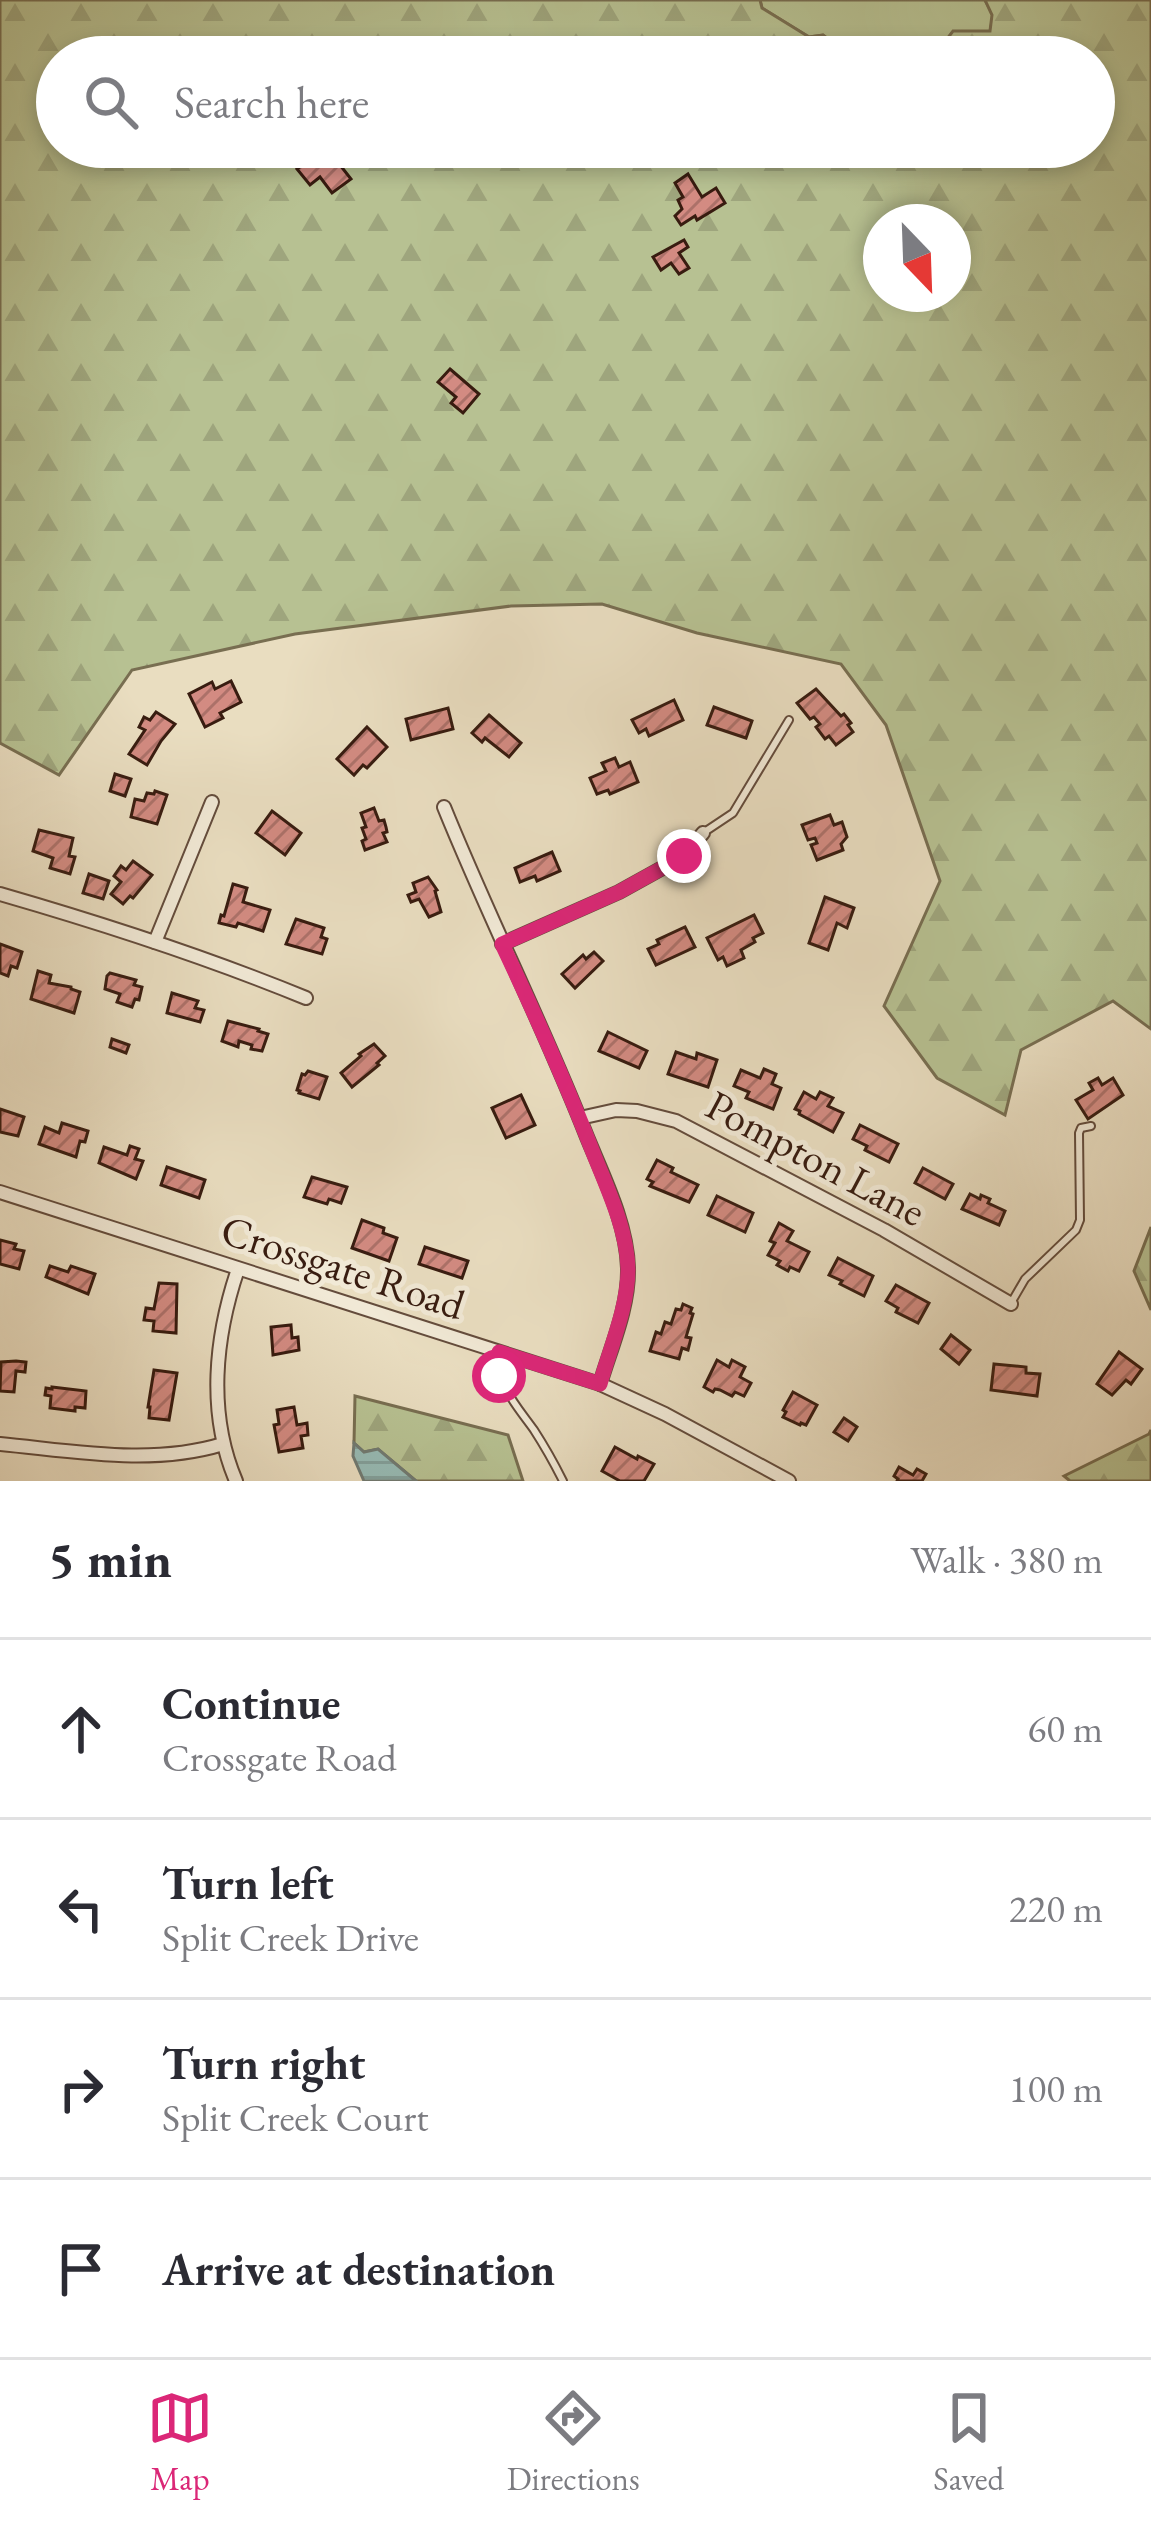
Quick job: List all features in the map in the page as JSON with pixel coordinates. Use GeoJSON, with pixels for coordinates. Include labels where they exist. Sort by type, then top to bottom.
{"type":"FeatureCollection","features":[{"type":"Feature","properties":{"kind":"street"},"geometry":{"type":"LineString","coordinates":[[155,942],[212,802]]}},
{"type":"Feature","properties":{"kind":"street"},"geometry":{"type":"LineString","coordinates":[[444,807],[559,1065],[625,1244],[627,1292],[600,1384]]}},
{"type":"Feature","properties":{"kind":"street"},"geometry":{"type":"LineString","coordinates":[[502,944],[668,865],[684,856],[703,833]]}},
{"type":"Feature","properties":{"kind":"street"},"geometry":{"type":"LineString","coordinates":[[0,894],[239,970],[306,998]]}},
{"type":"Feature","properties":{"kind":"street","name":"Pompton Lane"},"geometry":{"type":"LineString","coordinates":[[580,1118],[616,1110],[676,1121],[884,1230],[1011,1304]]}},
{"type":"Feature","properties":{"kind":"street","name":"Crossgate Road"},"geometry":{"type":"LineString","coordinates":[[0,1192],[600,1384],[790,1481]]}},
{"type":"Feature","properties":{"kind":"street"},"geometry":{"type":"LineString","coordinates":[[236,1481],[223,1444],[218,1401],[219,1354],[238,1269]]}},
{"type":"Feature","properties":{"kind":"street"},"geometry":{"type":"LineString","coordinates":[[0,1444],[146,1457],[223,1444]]}},
{"type":"Feature","properties":{"kind":"lane"},"geometry":{"type":"LineString","coordinates":[[703,833],[733,813],[789,720]]}},
{"type":"Feature","properties":{"kind":"lane"},"geometry":{"type":"LineString","coordinates":[[1011,1304],[1025,1279],[1076,1230],[1080,1220],[1079,1133],[1091,1126]]}},
{"type":"Feature","properties":{"kind":"lane"},"geometry":{"type":"LineString","coordinates":[[499,1352],[499,1376],[505,1389],[563,1481]]}},
{"type":"Feature","properties":{"kind":"green space"},"geometry":{"type":"Polygon","coordinates":[[[0,0],[760,0],[762,8],[807,36],[36,36],[36,168],[1115,168],[1115,36],[949,36],[953,31],[990,31],[992,15],[985,0],[1151,0],[1151,1029],[1113,1001],[1021,1050],[1005,1115],[937,1078],[884,1006],[940,881],[886,725],[841,664],[697,633],[602,604],[511,606],[295,634],[132,670],[59,775],[0,743],[0,0]]]}},
{"type":"Feature","properties":{"kind":"green space"},"geometry":{"type":"Polygon","coordinates":[[[760,0],[985,0],[993,15],[990,32],[807,36],[762,8],[760,0]]]}},
{"type":"Feature","properties":{"kind":"green space"},"geometry":{"type":"Polygon","coordinates":[[[1151,1227],[1151,1310],[1134,1271],[1151,1227]]]}},
{"type":"Feature","properties":{"kind":"green space"},"geometry":{"type":"Polygon","coordinates":[[[355,1396],[508,1435],[523,1481],[416,1481],[378,1449],[364,1452],[354,1443],[355,1396]]]}},
{"type":"Feature","properties":{"kind":"green space"},"geometry":{"type":"Polygon","coordinates":[[[1151,1430],[1151,1481],[1070,1481],[1064,1476],[1149,1434],[1151,1430]]]}},
{"type":"Feature","properties":{"kind":"water"},"geometry":{"type":"Polygon","coordinates":[[[354,1443],[364,1452],[378,1449],[416,1481],[364,1481],[353,1456],[354,1443]]]}},
{"type":"Feature","properties":{"kind":"building"},"geometry":{"type":"Polygon","coordinates":[[[342,168],[351,179],[332,193],[320,177],[310,185],[297,169],[342,168]]]}},
{"type":"Feature","properties":{"kind":"building"},"geometry":{"type":"Polygon","coordinates":[[[688,174],[702,197],[716,188],[725,203],[681,225],[675,216],[682,209],[678,200],[683,197],[675,183],[688,174]]]}},
{"type":"Feature","properties":{"kind":"building"},"geometry":{"type":"Polygon","coordinates":[[[684,240],[688,247],[679,253],[689,268],[679,274],[671,263],[661,270],[653,257],[684,240]]]}},
{"type":"Feature","properties":{"kind":"building"},"geometry":{"type":"Polygon","coordinates":[[[450,369],[479,394],[463,413],[451,403],[456,397],[438,382],[450,369]]]}},
{"type":"Feature","properties":{"kind":"building"},"geometry":{"type":"Polygon","coordinates":[[[231,681],[241,702],[205,727],[189,694],[212,682],[215,689],[231,681]]]}},
{"type":"Feature","properties":{"kind":"building"},"geometry":{"type":"Polygon","coordinates":[[[816,689],[851,723],[853,732],[836,745],[829,736],[825,739],[816,727],[820,724],[797,703],[816,689]]]}},
{"type":"Feature","properties":{"kind":"building"},"geometry":{"type":"Polygon","coordinates":[[[674,700],[683,720],[649,736],[646,729],[639,733],[632,720],[674,700]]]}},
{"type":"Feature","properties":{"kind":"building"},"geometry":{"type":"Polygon","coordinates":[[[714,707],[752,721],[746,738],[707,725],[714,707]]]}},
{"type":"Feature","properties":{"kind":"building"},"geometry":{"type":"Polygon","coordinates":[[[448,708],[453,729],[411,740],[406,719],[448,708]]]}},
{"type":"Feature","properties":{"kind":"building"},"geometry":{"type":"Polygon","coordinates":[[[156,712],[175,724],[147,765],[129,754],[145,730],[139,727],[144,717],[150,720],[156,712]]]}},
{"type":"Feature","properties":{"kind":"building"},"geometry":{"type":"Polygon","coordinates":[[[489,715],[521,743],[509,757],[472,733],[489,715]]]}},
{"type":"Feature","properties":{"kind":"building"},"geometry":{"type":"Polygon","coordinates":[[[367,727],[387,747],[354,775],[337,759],[367,727]]]}},
{"type":"Feature","properties":{"kind":"building"},"geometry":{"type":"Polygon","coordinates":[[[615,758],[619,767],[630,762],[638,782],[610,794],[608,790],[597,794],[590,778],[606,771],[602,763],[615,758]]]}},
{"type":"Feature","properties":{"kind":"building"},"geometry":{"type":"Polygon","coordinates":[[[115,774],[131,779],[125,796],[110,791],[115,774]]]}},
{"type":"Feature","properties":{"kind":"building"},"geometry":{"type":"Polygon","coordinates":[[[147,793],[167,795],[157,824],[131,817],[135,799],[144,801],[147,793]]]}},
{"type":"Feature","properties":{"kind":"building"},"geometry":{"type":"Polygon","coordinates":[[[374,808],[379,821],[384,820],[387,842],[365,850],[361,813],[374,808]]]}},
{"type":"Feature","properties":{"kind":"building"},"geometry":{"type":"Polygon","coordinates":[[[272,811],[301,833],[285,855],[256,833],[272,811]]]}},
{"type":"Feature","properties":{"kind":"building"},"geometry":{"type":"Polygon","coordinates":[[[830,815],[834,825],[842,822],[847,837],[841,844],[843,850],[817,860],[811,845],[817,843],[815,838],[808,840],[802,825],[830,815]]]}},
{"type":"Feature","properties":{"kind":"building"},"geometry":{"type":"Polygon","coordinates":[[[39,830],[73,838],[70,874],[50,868],[53,858],[33,851],[39,830]]]}},
{"type":"Feature","properties":{"kind":"building"},"geometry":{"type":"Polygon","coordinates":[[[552,852],[560,871],[520,882],[515,868],[552,852]]]}},
{"type":"Feature","properties":{"kind":"building"},"geometry":{"type":"Polygon","coordinates":[[[133,861],[152,875],[123,904],[111,894],[121,882],[114,876],[133,861]]]}},
{"type":"Feature","properties":{"kind":"building"},"geometry":{"type":"Polygon","coordinates":[[[89,874],[109,881],[103,899],[83,893],[89,874]]]}},
{"type":"Feature","properties":{"kind":"building"},"geometry":{"type":"Polygon","coordinates":[[[428,877],[437,890],[441,912],[429,917],[419,899],[411,902],[408,895],[416,892],[413,883],[428,877]]]}},
{"type":"Feature","properties":{"kind":"building"},"geometry":{"type":"Polygon","coordinates":[[[233,884],[247,888],[243,902],[270,910],[263,931],[219,923],[233,884]]]}},
{"type":"Feature","properties":{"kind":"building"},"geometry":{"type":"Polygon","coordinates":[[[825,897],[854,908],[847,928],[837,923],[828,950],[809,943],[825,897]]]}},
{"type":"Feature","properties":{"kind":"building"},"geometry":{"type":"Polygon","coordinates":[[[754,915],[763,933],[741,950],[744,958],[727,966],[723,957],[718,960],[707,938],[754,915]]]}},
{"type":"Feature","properties":{"kind":"building"},"geometry":{"type":"Polygon","coordinates":[[[296,919],[324,928],[321,937],[327,939],[322,954],[286,944],[296,919]]]}},
{"type":"Feature","properties":{"kind":"building"},"geometry":{"type":"Polygon","coordinates":[[[685,927],[695,947],[656,965],[648,949],[685,927]]]}},
{"type":"Feature","properties":{"kind":"building"},"geometry":{"type":"Polygon","coordinates":[[[0,944],[22,952],[17,968],[11,966],[8,976],[0,973],[0,944]]]}},
{"type":"Feature","properties":{"kind":"building"},"geometry":{"type":"Polygon","coordinates":[[[594,952],[603,961],[575,988],[562,974],[583,955],[586,959],[594,952]]]}},
{"type":"Feature","properties":{"kind":"building"},"geometry":{"type":"Polygon","coordinates":[[[38,971],[51,975],[49,983],[80,992],[74,1013],[31,999],[38,971]]]}},
{"type":"Feature","properties":{"kind":"building"},"geometry":{"type":"Polygon","coordinates":[[[110,973],[136,980],[134,985],[142,987],[132,1007],[117,1002],[120,994],[105,989],[110,973]]]}},
{"type":"Feature","properties":{"kind":"building"},"geometry":{"type":"Polygon","coordinates":[[[172,993],[198,1001],[195,1008],[204,1010],[200,1022],[167,1013],[172,993]]]}},
{"type":"Feature","properties":{"kind":"building"},"geometry":{"type":"Polygon","coordinates":[[[228,1021],[268,1034],[262,1051],[239,1041],[238,1047],[222,1041],[228,1021]]]}},
{"type":"Feature","properties":{"kind":"building"},"geometry":{"type":"Polygon","coordinates":[[[608,1032],[647,1051],[639,1068],[599,1051],[608,1032]]]}},
{"type":"Feature","properties":{"kind":"building"},"geometry":{"type":"Polygon","coordinates":[[[112,1039],[129,1045],[126,1053],[110,1047],[112,1039]]]}},
{"type":"Feature","properties":{"kind":"building"},"geometry":{"type":"Polygon","coordinates":[[[374,1044],[385,1056],[352,1087],[341,1073],[374,1044]]]}},
{"type":"Feature","properties":{"kind":"building"},"geometry":{"type":"Polygon","coordinates":[[[676,1052],[717,1060],[708,1087],[668,1074],[676,1052]]]}},
{"type":"Feature","properties":{"kind":"building"},"geometry":{"type":"Polygon","coordinates":[[[764,1069],[776,1074],[772,1084],[781,1088],[773,1109],[746,1098],[749,1092],[734,1086],[741,1070],[760,1078],[764,1069]]]}},
{"type":"Feature","properties":{"kind":"building"},"geometry":{"type":"Polygon","coordinates":[[[308,1071],[327,1077],[319,1099],[297,1090],[302,1074],[308,1071]]]}},
{"type":"Feature","properties":{"kind":"building"},"geometry":{"type":"Polygon","coordinates":[[[1098,1078],[1102,1085],[1113,1078],[1123,1095],[1088,1119],[1076,1100],[1093,1090],[1089,1083],[1098,1078]]]}},
{"type":"Feature","properties":{"kind":"building"},"geometry":{"type":"Polygon","coordinates":[[[804,1092],[816,1099],[820,1092],[833,1098],[828,1106],[843,1113],[833,1132],[795,1109],[804,1092]]]}},
{"type":"Feature","properties":{"kind":"building"},"geometry":{"type":"Polygon","coordinates":[[[521,1095],[535,1125],[506,1138],[492,1108],[521,1095]]]}},
{"type":"Feature","properties":{"kind":"building"},"geometry":{"type":"Polygon","coordinates":[[[0,1109],[24,1117],[18,1136],[0,1132],[0,1109]]]}},
{"type":"Feature","properties":{"kind":"building"},"geometry":{"type":"Polygon","coordinates":[[[62,1123],[88,1131],[76,1157],[39,1144],[45,1127],[59,1133],[62,1123]]]}},
{"type":"Feature","properties":{"kind":"building"},"geometry":{"type":"Polygon","coordinates":[[[860,1125],[898,1144],[889,1162],[853,1139],[860,1125]]]}},
{"type":"Feature","properties":{"kind":"building"},"geometry":{"type":"Polygon","coordinates":[[[130,1146],[139,1149],[135,1159],[143,1161],[136,1179],[99,1163],[104,1147],[127,1155],[130,1146]]]}},
{"type":"Feature","properties":{"kind":"building"},"geometry":{"type":"Polygon","coordinates":[[[657,1160],[698,1185],[689,1202],[650,1186],[653,1182],[647,1179],[657,1160]]]}},
{"type":"Feature","properties":{"kind":"building"},"geometry":{"type":"Polygon","coordinates":[[[167,1167],[205,1180],[199,1198],[161,1185],[167,1167]]]}},
{"type":"Feature","properties":{"kind":"building"},"geometry":{"type":"Polygon","coordinates":[[[923,1168],[953,1184],[945,1199],[915,1183],[923,1168]]]}},
{"type":"Feature","properties":{"kind":"building"},"geometry":{"type":"Polygon","coordinates":[[[312,1177],[347,1187],[341,1203],[304,1197],[312,1177]]]}},
{"type":"Feature","properties":{"kind":"building"},"geometry":{"type":"Polygon","coordinates":[[[970,1194],[990,1199],[988,1203],[1005,1211],[999,1225],[962,1209],[970,1194]]]}},
{"type":"Feature","properties":{"kind":"building"},"geometry":{"type":"Polygon","coordinates":[[[717,1196],[753,1213],[745,1232],[708,1215],[717,1196]]]}},
{"type":"Feature","properties":{"kind":"building"},"geometry":{"type":"Polygon","coordinates":[[[362,1220],[397,1238],[389,1261],[352,1248],[362,1220]]]}},
{"type":"Feature","properties":{"kind":"building"},"geometry":{"type":"Polygon","coordinates":[[[779,1223],[793,1231],[787,1241],[809,1252],[799,1271],[790,1267],[788,1271],[768,1255],[779,1223]]]}},
{"type":"Feature","properties":{"kind":"building"},"geometry":{"type":"Polygon","coordinates":[[[0,1240],[24,1251],[19,1269],[0,1264],[0,1240]]]}},
{"type":"Feature","properties":{"kind":"building"},"geometry":{"type":"Polygon","coordinates":[[[425,1247],[468,1261],[462,1278],[419,1264],[425,1247]]]}},
{"type":"Feature","properties":{"kind":"building"},"geometry":{"type":"Polygon","coordinates":[[[838,1258],[873,1276],[864,1296],[829,1275],[838,1258]]]}},
{"type":"Feature","properties":{"kind":"building"},"geometry":{"type":"Polygon","coordinates":[[[50,1266],[68,1272],[71,1266],[95,1274],[88,1294],[46,1277],[50,1266]]]}},
{"type":"Feature","properties":{"kind":"building"},"geometry":{"type":"Polygon","coordinates":[[[159,1283],[177,1284],[176,1333],[153,1331],[154,1321],[144,1320],[146,1308],[154,1309],[159,1283]]]}},
{"type":"Feature","properties":{"kind":"building"},"geometry":{"type":"Polygon","coordinates":[[[896,1285],[929,1303],[918,1323],[886,1301],[896,1285]]]}},
{"type":"Feature","properties":{"kind":"building"},"geometry":{"type":"Polygon","coordinates":[[[683,1304],[693,1314],[686,1337],[691,1338],[688,1350],[682,1348],[679,1359],[650,1351],[656,1332],[661,1334],[665,1322],[671,1324],[683,1304]]]}},
{"type":"Feature","properties":{"kind":"building"},"geometry":{"type":"Polygon","coordinates":[[[291,1325],[299,1350],[273,1355],[271,1327],[291,1325]]]}},
{"type":"Feature","properties":{"kind":"building"},"geometry":{"type":"Polygon","coordinates":[[[951,1335],[970,1350],[959,1364],[941,1349],[951,1335]]]}},
{"type":"Feature","properties":{"kind":"building"},"geometry":{"type":"Polygon","coordinates":[[[1119,1352],[1142,1369],[1131,1384],[1126,1380],[1112,1395],[1097,1384],[1119,1352]]]}},
{"type":"Feature","properties":{"kind":"building"},"geometry":{"type":"Polygon","coordinates":[[[717,1360],[729,1367],[732,1360],[745,1367],[740,1377],[751,1383],[744,1396],[704,1387],[717,1360]]]}},
{"type":"Feature","properties":{"kind":"building"},"geometry":{"type":"Polygon","coordinates":[[[1,1362],[26,1362],[25,1372],[16,1371],[14,1392],[0,1391],[1,1362]]]}},
{"type":"Feature","properties":{"kind":"building"},"geometry":{"type":"Polygon","coordinates":[[[994,1364],[1026,1367],[1026,1373],[1040,1374],[1037,1396],[991,1390],[994,1364]]]}},
{"type":"Feature","properties":{"kind":"building"},"geometry":{"type":"Polygon","coordinates":[[[154,1370],[177,1373],[169,1420],[149,1418],[154,1370]]]}},
{"type":"Feature","properties":{"kind":"building"},"geometry":{"type":"Polygon","coordinates":[[[46,1388],[86,1391],[85,1408],[50,1408],[51,1396],[45,1395],[46,1388]]]}},
{"type":"Feature","properties":{"kind":"building"},"geometry":{"type":"Polygon","coordinates":[[[793,1392],[817,1405],[806,1425],[783,1417],[793,1392]]]}},
{"type":"Feature","properties":{"kind":"building"},"geometry":{"type":"Polygon","coordinates":[[[294,1407],[297,1425],[307,1423],[308,1435],[301,1436],[303,1448],[279,1452],[274,1425],[279,1424],[277,1410],[294,1407]]]}},
{"type":"Feature","properties":{"kind":"building"},"geometry":{"type":"Polygon","coordinates":[[[844,1418],[857,1427],[848,1441],[834,1432],[844,1418]]]}},
{"type":"Feature","properties":{"kind":"building"},"geometry":{"type":"Polygon","coordinates":[[[615,1447],[654,1464],[644,1481],[620,1481],[602,1471],[615,1447]]]}},
{"type":"Feature","properties":{"kind":"building"},"geometry":{"type":"Polygon","coordinates":[[[899,1467],[913,1475],[917,1469],[926,1474],[922,1481],[897,1481],[894,1476],[899,1467]]]}},
{"type":"Feature","properties":{"kind":"route"},"geometry":{"type":"LineString","coordinates":[[499,1376],[499,1352],[600,1384],[627,1292],[628,1266],[606,1183],[559,1065],[502,944],[619,892],[684,856]]}}]}
